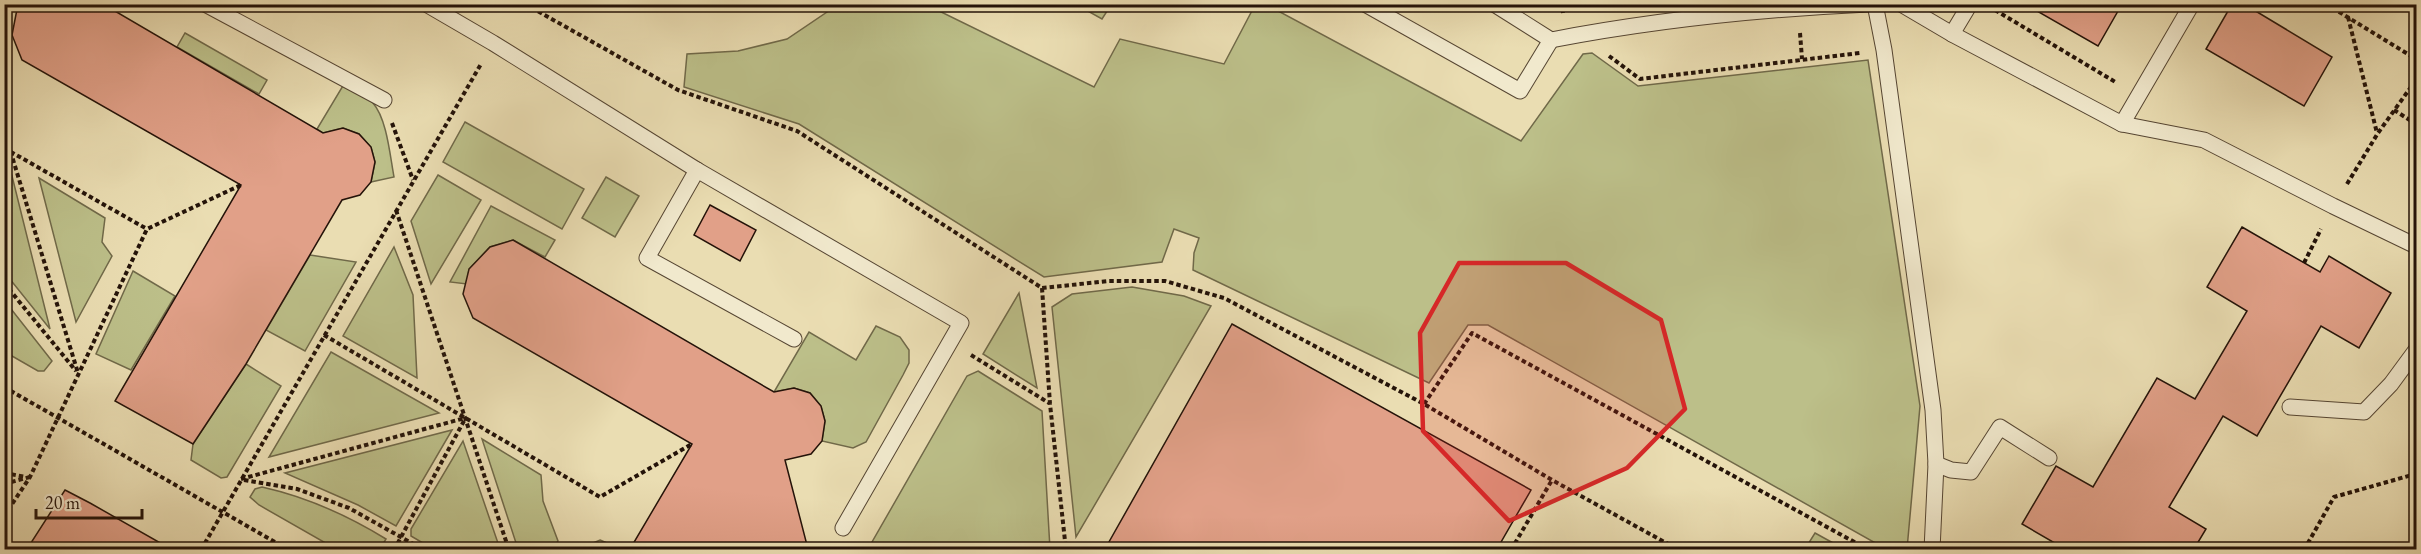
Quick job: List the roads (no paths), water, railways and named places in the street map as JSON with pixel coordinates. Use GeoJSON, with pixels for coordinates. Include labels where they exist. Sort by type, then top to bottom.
{"type":"FeatureCollection","features":[{"type":"Feature","properties":{"kind":"lane"},"geometry":{"type":"LineString","coordinates":[[205,4],[384,100]]}},
{"type":"Feature","properties":{"kind":"lane"},"geometry":{"type":"LineString","coordinates":[[426,4],[697,170],[961,323],[843,528]]}},
{"type":"Feature","properties":{"kind":"lane"},"geometry":{"type":"LineString","coordinates":[[1365,4],[1520,91],[1551,40]]}},
{"type":"Feature","properties":{"kind":"lane"},"geometry":{"type":"LineString","coordinates":[[1494,4],[1551,40],[1600,31],[1797,7],[1868,4]]}},
{"type":"Feature","properties":{"kind":"lane"},"geometry":{"type":"LineString","coordinates":[[1875,4],[1884,50],[1933,410],[1936,464],[1932,549]]}},
{"type":"Feature","properties":{"kind":"lane"},"geometry":{"type":"LineString","coordinates":[[1901,4],[1952,34],[2122,124],[2204,140],[2416,246]]}},
{"type":"Feature","properties":{"kind":"lane"},"geometry":{"type":"LineString","coordinates":[[1952,34],[1970,4]]}},
{"type":"Feature","properties":{"kind":"lane"},"geometry":{"type":"LineString","coordinates":[[2122,124],[2192,4]]}},
{"type":"Feature","properties":{"kind":"lane"},"geometry":{"type":"LineString","coordinates":[[697,170],[647,258],[794,339]]}},
{"type":"Feature","properties":{"kind":"lane"},"geometry":{"type":"LineString","coordinates":[[2290,407],[2364,412],[2391,384],[2416,350]]}},
{"type":"Feature","properties":{"kind":"lane"},"geometry":{"type":"LineString","coordinates":[[1936,464],[1950,470],[1971,471],[2000,427],[2049,458]]}}]}
